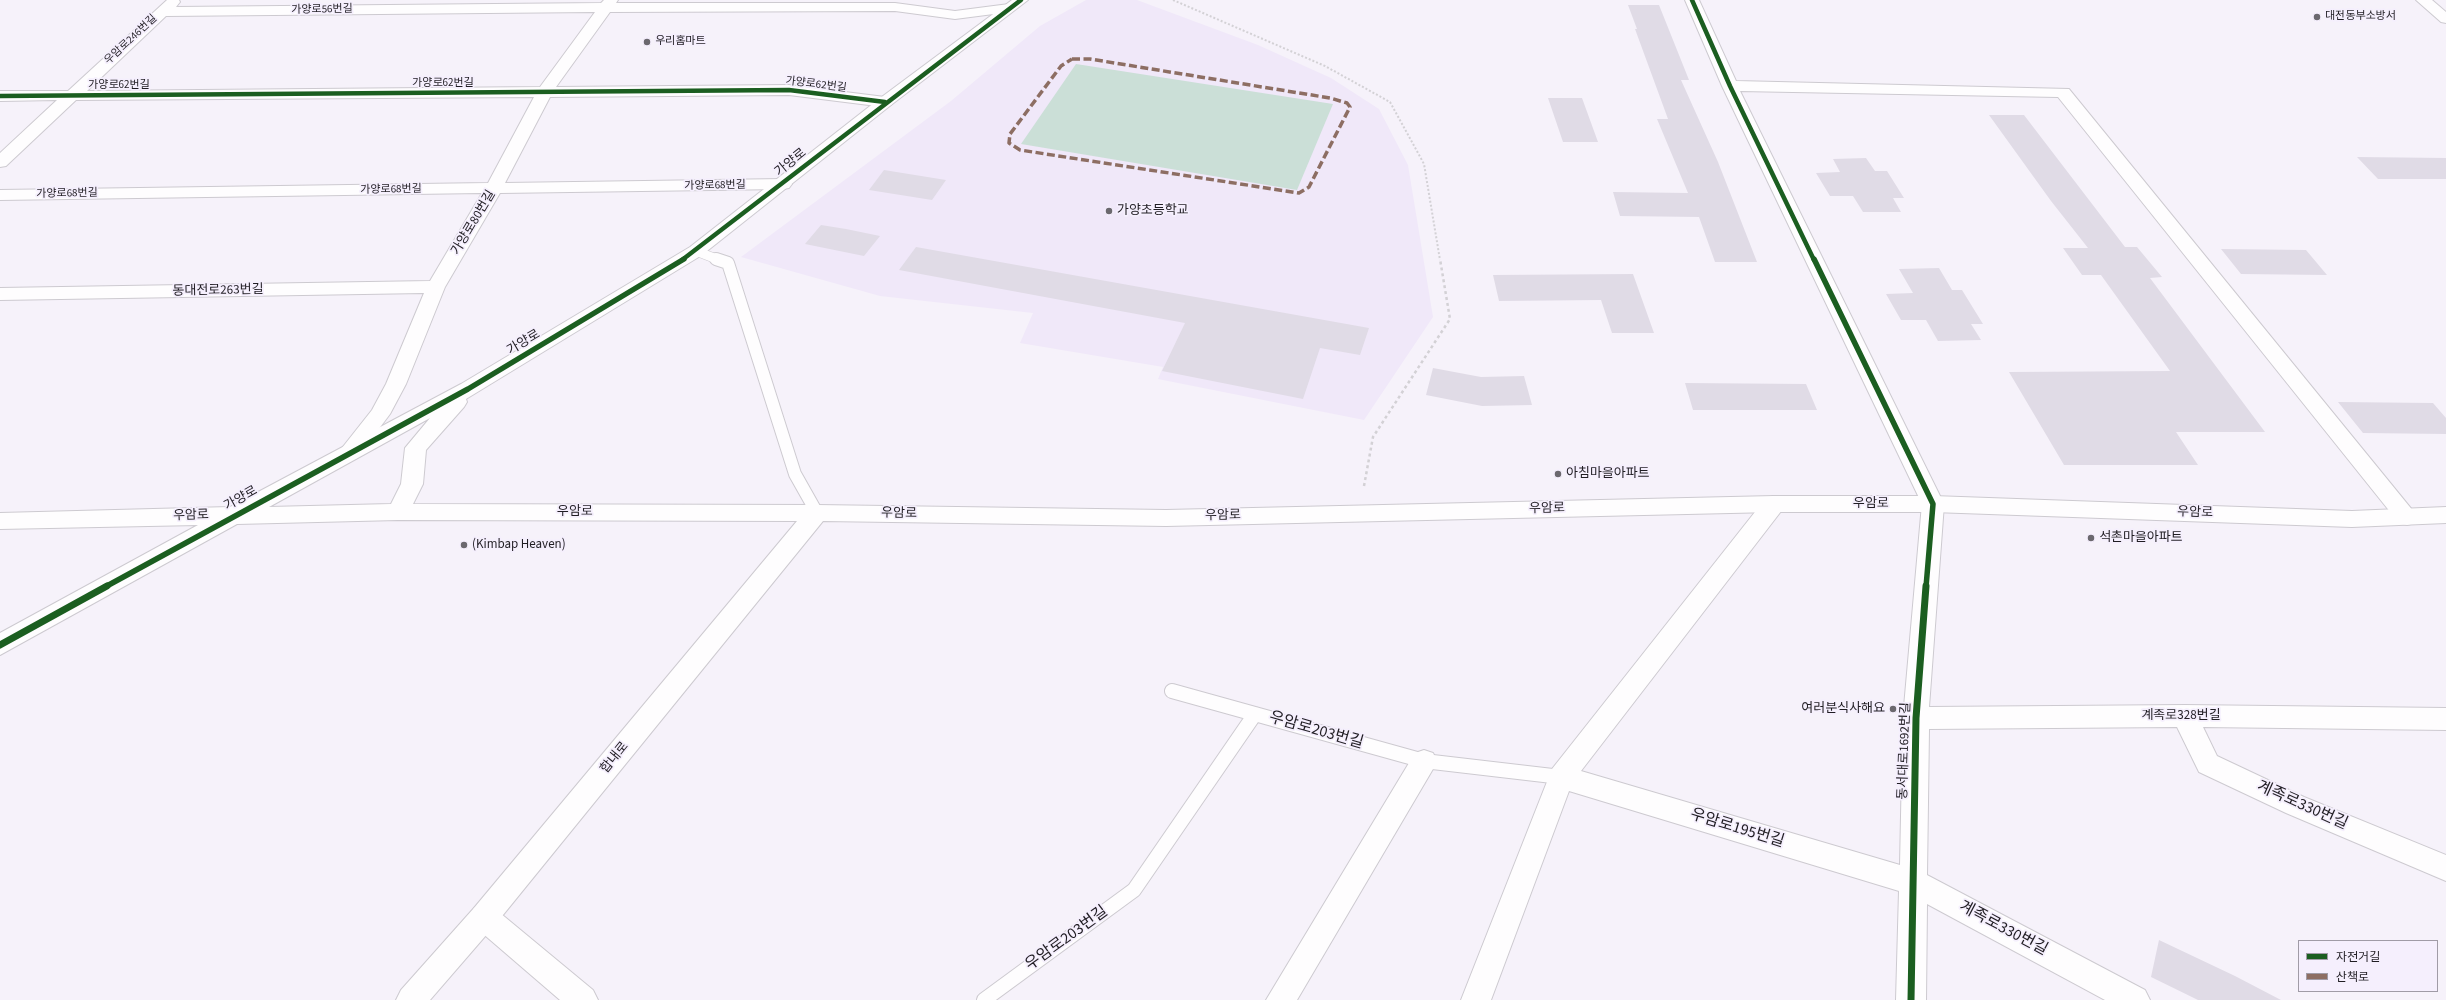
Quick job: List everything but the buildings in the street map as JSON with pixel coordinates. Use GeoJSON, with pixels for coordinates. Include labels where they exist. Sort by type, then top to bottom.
{"type":"FeatureCollection","features":[{"type":"Feature","properties":{"kind":"street","name":"우암로246번길"},"geometry":{"type":"LineString","coordinates":[[0,162],[175,0]]}},
{"type":"Feature","properties":{"kind":"street"},"geometry":{"type":"LineString","coordinates":[[1692,0],[1730,86],[1933,504]]}},
{"type":"Feature","properties":{"kind":"street"},"geometry":{"type":"LineString","coordinates":[[2423,0],[2446,19]]}},
{"type":"Feature","properties":{"kind":"street","name":"가양로56번길"},"geometry":{"type":"LineString","coordinates":[[162,12],[739,3],[873,4],[955,15],[1015,4]]}},
{"type":"Feature","properties":{"kind":"street","name":"가양로80번길"},"geometry":{"type":"LineString","coordinates":[[349,453],[380,414],[396,384],[436,287],[494,188],[544,93],[608,4]]}},
{"type":"Feature","properties":{"kind":"street","name":"가양로"},"geometry":{"type":"LineString","coordinates":[[0,645],[235,515],[468,389],[696,251],[783,184],[885,102],[1015,4]]}},
{"type":"Feature","properties":{"kind":"street"},"geometry":{"type":"LineString","coordinates":[[1730,86],[2063,92],[2408,517]]}},
{"type":"Feature","properties":{"kind":"street","name":"가양로62번길"},"geometry":{"type":"LineString","coordinates":[[0,96],[789,90],[885,102]]}},
{"type":"Feature","properties":{"kind":"street","name":"가양로68번길"},"geometry":{"type":"LineString","coordinates":[[0,195],[783,184]]}},
{"type":"Feature","properties":{"kind":"street","name":"동대전로263번길"},"geometry":{"type":"LineString","coordinates":[[0,294],[436,287]]}},
{"type":"Feature","properties":{"kind":"street"},"geometry":{"type":"LineString","coordinates":[[398,512],[412,484],[416,448],[468,389]]}},
{"type":"Feature","properties":{"kind":"street"},"geometry":{"type":"LineString","coordinates":[[1476,1000],[1561,777],[1774,504]]}},
{"type":"Feature","properties":{"kind":"street","name":"우암로"},"geometry":{"type":"LineString","coordinates":[[0,521],[398,512],[817,513],[1166,518],[1774,504],[1933,504],[2352,519],[2446,515]]}},
{"type":"Feature","properties":{"kind":"street","name":"동서대로1692번길"},"geometry":{"type":"LineString","coordinates":[[1911,1000],[1916,718],[1933,504]]}},
{"type":"Feature","properties":{"kind":"street","name":"합내로"},"geometry":{"type":"LineString","coordinates":[[411,1000],[484,917],[817,513]]}},
{"type":"Feature","properties":{"kind":"street","name":"계족로328번길"},"geometry":{"type":"LineString","coordinates":[[1916,718],[2184,716],[2446,719]]}},
{"type":"Feature","properties":{"kind":"street","name":"계족로330번길"},"geometry":{"type":"LineString","coordinates":[[2184,716],[2208,764],[2295,805],[2446,868]]}},
{"type":"Feature","properties":{"kind":"street"},"geometry":{"type":"LineString","coordinates":[[1281,1000],[1424,761]]}},
{"type":"Feature","properties":{"kind":"street","name":"우암로195번길"},"geometry":{"type":"LineString","coordinates":[[1561,777],[1913,882]]}},
{"type":"Feature","properties":{"kind":"street","name":"계족로330번길"},"geometry":{"type":"LineString","coordinates":[[1913,882],[2135,1000]]}},
{"type":"Feature","properties":{"kind":"street"},"geometry":{"type":"LineString","coordinates":[[484,917],[583,1000]]}},
{"type":"Feature","properties":{"kind":"lane"},"geometry":{"type":"LineString","coordinates":[[696,251],[728,263],[795,474],[817,513]]}},
{"type":"Feature","properties":{"kind":"lane"},"geometry":{"type":"LineString","coordinates":[[1172,691],[1255,714]]}},
{"type":"Feature","properties":{"kind":"lane","name":"우암로203번길"},"geometry":{"type":"LineString","coordinates":[[984,1000],[1134,890],[1255,714],[1424,761],[1561,777]]}},
{"type":"Feature","properties":{"kind":"path"},"geometry":{"type":"LineString","coordinates":[[1173,0],[1326,66],[1390,102],[1424,164],[1450,319],[1373,437],[1364,486]]}},
{"type":"Feature","properties":{"kind":"shaded area","name":"가양초등학교"},"geometry":{"type":"Polygon","coordinates":[[[1086,0],[1137,0],[1258,45],[1331,78],[1379,109],[1408,165],[1433,317],[1364,420],[1158,379],[1163,367],[1020,343],[1033,313],[880,296],[741,257],[951,101],[1040,26],[1086,0]]]}},
{"type":"Feature","properties":{"kind":"green space"},"geometry":{"type":"Polygon","coordinates":[[[1076,64],[1333,104],[1297,190],[1021,144],[1076,64]]]}},
{"type":"Feature","properties":{"kind":"marked path"},"geometry":{"type":"LineString","coordinates":[[1072,59],[1090,59],[1330,98],[1347,103],[1350,107],[1309,187],[1299,193],[1020,150],[1009,143],[1010,134],[1061,66],[1072,59]]}},
{"type":"Feature","properties":{"kind":"cycle path"},"geometry":{"type":"LineString","coordinates":[[0,645],[235,515],[468,389],[696,251],[885,102],[1021,0]]}},
{"type":"Feature","properties":{"kind":"cycle path"},"geometry":{"type":"LineString","coordinates":[[1692,0],[1730,86],[1933,504],[1916,718],[1911,1000]]}},
{"type":"Feature","properties":{"kind":"cycle path"},"geometry":{"type":"LineString","coordinates":[[0,96],[789,90],[885,102]]}},
{"type":"Feature","properties":{"kind":"place","name":"대전동부소방서"},"geometry":{"type":"Point","coordinates":[2317,17]}},
{"type":"Feature","properties":{"kind":"place","name":"우리홈마트"},"geometry":{"type":"Point","coordinates":[647,42]}},
{"type":"Feature","properties":{"kind":"place","name":"가양초등학교"},"geometry":{"type":"Point","coordinates":[1109,211]}},
{"type":"Feature","properties":{"kind":"place","name":"아침마을아파트"},"geometry":{"type":"Point","coordinates":[1558,474]}},
{"type":"Feature","properties":{"kind":"place","name":"석촌마을아파트"},"geometry":{"type":"Point","coordinates":[2091,538]}},
{"type":"Feature","properties":{"kind":"place","name":"(Kimbap Heaven)"},"geometry":{"type":"Point","coordinates":[464,545]}},
{"type":"Feature","properties":{"kind":"place","name":"여러분식사해요"},"geometry":{"type":"Point","coordinates":[1893,709]}}]}
